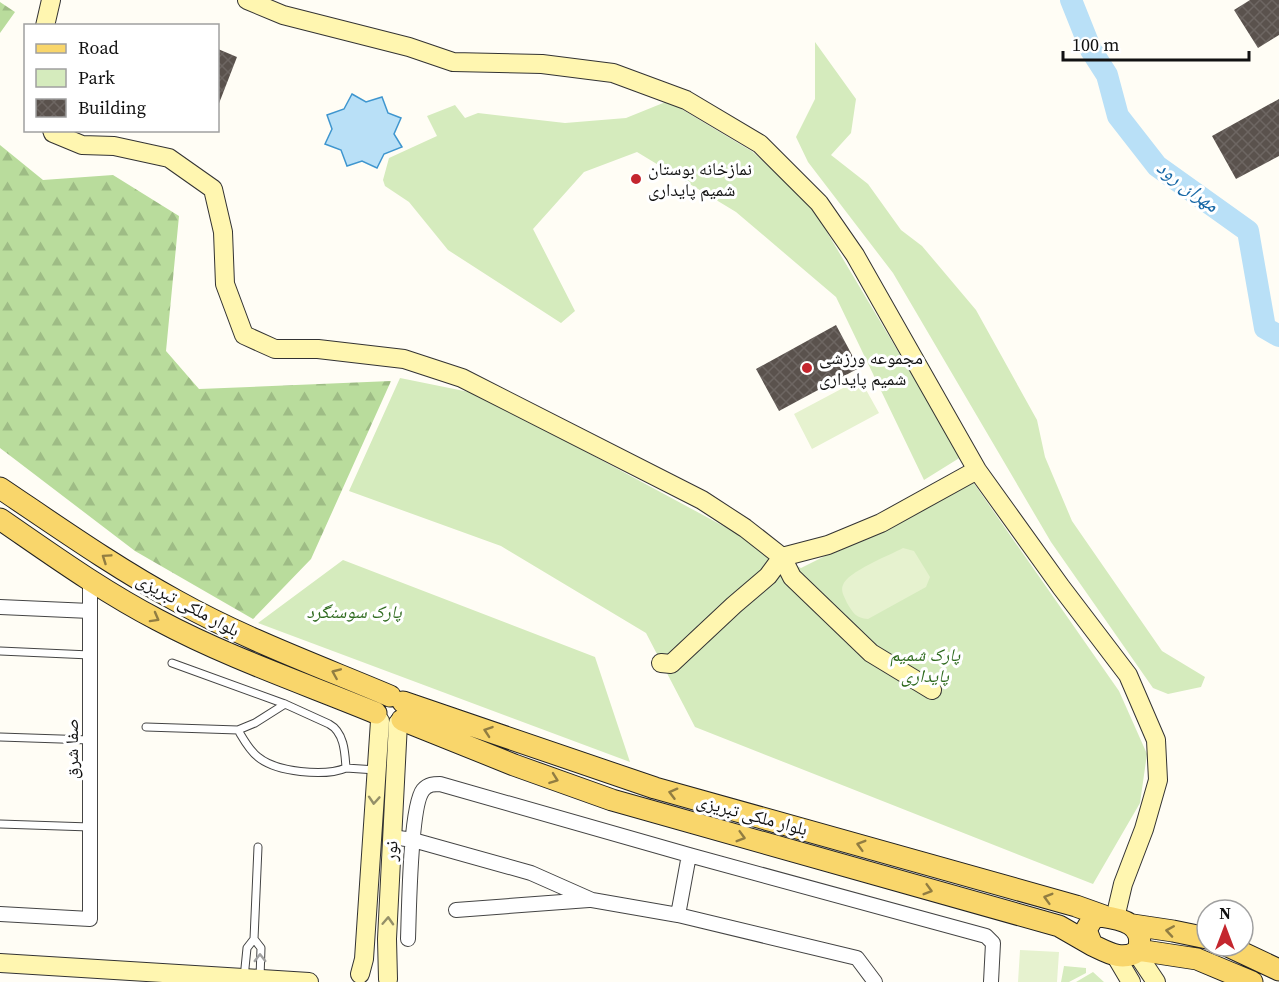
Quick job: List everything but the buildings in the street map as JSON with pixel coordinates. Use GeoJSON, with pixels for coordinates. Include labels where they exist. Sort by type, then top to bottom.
{"type":"FeatureCollection","features":[{"type":"Feature","properties":{"kind":"main road","name":"بلوار ملکى تبریزى"},"geometry":{"type":"LineString","coordinates":[[0,488],[129,574],[178,602],[392,712],[1076,906],[1117,920],[1195,936]]}},
{"type":"Feature","properties":{"kind":"main road","name":"بلوار ملکى تبریزى"},"geometry":{"type":"LineString","coordinates":[[0,519],[90,580],[156,619],[193,637],[392,712],[514,765],[612,800],[1059,926],[1092,945]]}},
{"type":"Feature","properties":{"kind":"main road"},"geometry":{"type":"LineString","coordinates":[[1137,951],[1140,938],[1138,931],[1117,920],[1092,918],[1086,930],[1092,945],[1115,955],[1124,957],[1137,951],[1197,959],[1252,982]]}},
{"type":"Feature","properties":{"kind":"main road"},"geometry":{"type":"LineString","coordinates":[[1254,958],[1279,970]]}},
{"type":"Feature","properties":{"kind":"street"},"geometry":{"type":"LineString","coordinates":[[45,24],[51,0]]}},
{"type":"Feature","properties":{"kind":"street"},"geometry":{"type":"LineString","coordinates":[[247,0],[283,15],[409,47],[453,62],[542,64],[613,73],[686,100],[760,144],[819,203],[855,255],[977,470],[1128,675],[1156,740],[1158,780],[1144,829],[1123,884],[1117,920]]}},
{"type":"Feature","properties":{"kind":"street"},"geometry":{"type":"LineString","coordinates":[[53,132],[82,145],[114,146],[169,159],[213,189],[223,232],[225,284],[244,335],[275,349],[318,349],[404,359],[462,378],[702,500],[745,528],[782,557],[792,577],[871,653],[932,690]]}},
{"type":"Feature","properties":{"kind":"street"},"geometry":{"type":"LineString","coordinates":[[661,663],[672,664],[691,648],[734,605],[768,576],[782,557],[828,545],[880,523],[977,470]]}},
{"type":"Feature","properties":{"kind":"street","name":"صفا شرق"},"geometry":{"type":"LineString","coordinates":[[0,915],[90,919],[90,580]]}},
{"type":"Feature","properties":{"kind":"street"},"geometry":{"type":"LineString","coordinates":[[0,606],[90,611]]}},
{"type":"Feature","properties":{"kind":"street","name":"نور"},"geometry":{"type":"LineString","coordinates":[[357,978],[364,959],[376,771],[392,712]]}},
{"type":"Feature","properties":{"kind":"street","name":"نور"},"geometry":{"type":"LineString","coordinates":[[389,981],[387,939],[392,837],[392,712]]}},
{"type":"Feature","properties":{"kind":"street"},"geometry":{"type":"LineString","coordinates":[[408,939],[412,840],[420,796],[424,788],[432,784],[440,784],[986,936],[993,943],[992,982]]}},
{"type":"Feature","properties":{"kind":"street"},"geometry":{"type":"LineString","coordinates":[[392,837],[412,840],[531,873],[592,900],[678,915],[857,958],[875,982]]}},
{"type":"Feature","properties":{"kind":"street"},"geometry":{"type":"LineString","coordinates":[[678,915],[689,855]]}},
{"type":"Feature","properties":{"kind":"street"},"geometry":{"type":"LineString","coordinates":[[456,910],[592,900]]}},
{"type":"Feature","properties":{"kind":"street"},"geometry":{"type":"LineString","coordinates":[[1137,951],[1156,982]]}},
{"type":"Feature","properties":{"kind":"street"},"geometry":{"type":"LineString","coordinates":[[1115,955],[1131,982]]}},
{"type":"Feature","properties":{"kind":"street"},"geometry":{"type":"LineString","coordinates":[[0,963],[309,982]]}},
{"type":"Feature","properties":{"kind":"street"},"geometry":{"type":"LineString","coordinates":[[357,978],[372,970],[378,971],[389,981]]}},
{"type":"Feature","properties":{"kind":"street"},"geometry":{"type":"LineString","coordinates":[[0,976],[113,982]]}},
{"type":"Feature","properties":{"kind":"lane"},"geometry":{"type":"LineString","coordinates":[[0,651],[90,655]]}},
{"type":"Feature","properties":{"kind":"lane"},"geometry":{"type":"LineString","coordinates":[[172,663],[285,704],[334,727],[344,746],[346,768]]}},
{"type":"Feature","properties":{"kind":"lane"},"geometry":{"type":"LineString","coordinates":[[146,727],[238,730],[255,723],[285,704]]}},
{"type":"Feature","properties":{"kind":"lane"},"geometry":{"type":"LineString","coordinates":[[238,730],[258,758],[282,769],[306,772],[346,768],[376,771]]}},
{"type":"Feature","properties":{"kind":"lane"},"geometry":{"type":"LineString","coordinates":[[0,737],[90,740]]}},
{"type":"Feature","properties":{"kind":"lane"},"geometry":{"type":"LineString","coordinates":[[0,824],[90,827]]}},
{"type":"Feature","properties":{"kind":"lane"},"geometry":{"type":"LineString","coordinates":[[252,979],[247,948],[254,939],[258,847]]}},
{"type":"Feature","properties":{"kind":"lane"},"geometry":{"type":"LineString","coordinates":[[252,979],[261,948],[254,939]]}},
{"type":"Feature","properties":{"kind":"green space"},"geometry":{"type":"Polygon","coordinates":[[[0,2],[15,12],[0,33],[0,2]]]}},
{"type":"Feature","properties":{"kind":"green space"},"geometry":{"type":"Polygon","coordinates":[[[815,42],[856,99],[851,133],[831,155],[868,184],[901,230],[922,246],[976,310],[1037,420],[1045,457],[1072,521],[1162,651],[1205,677],[1201,687],[1168,694],[1153,688],[1051,542],[893,273],[808,162],[796,137],[815,99],[815,42]]]}},
{"type":"Feature","properties":{"kind":"green space"},"geometry":{"type":"Polygon","coordinates":[[[668,101],[753,152],[812,207],[961,457],[924,480],[836,297],[736,212],[637,152],[584,172],[533,229],[575,311],[561,323],[448,250],[409,202],[385,186],[383,180],[389,158],[437,136],[427,116],[455,105],[465,118],[478,113],[565,123],[626,118],[668,101]]]}},
{"type":"Feature","properties":{"kind":"green space"},"geometry":{"type":"Polygon","coordinates":[[[0,145],[43,180],[113,175],[179,216],[166,351],[199,389],[391,381],[311,559],[253,619],[135,551],[0,448],[0,145]]]}},
{"type":"Feature","properties":{"kind":"green space","name":"پارک شمیم پایداری"},"geometry":{"type":"Polygon","coordinates":[[[400,378],[479,394],[801,568],[973,482],[1119,691],[1147,754],[1140,803],[1093,884],[695,727],[646,633],[501,546],[349,491],[400,378]]]}},
{"type":"Feature","properties":{"kind":"green space"},"geometry":{"type":"Polygon","coordinates":[[[860,379],[879,413],[812,449],[794,414],[860,379]]]}},
{"type":"Feature","properties":{"kind":"green space"},"geometry":{"type":"Polygon","coordinates":[[[903,548],[914,551],[930,577],[926,587],[868,619],[855,614],[843,594],[842,587],[846,580],[860,569],[903,548]]]}},
{"type":"Feature","properties":{"kind":"green space","name":"پارک سوسنگرد"},"geometry":{"type":"Polygon","coordinates":[[[343,560],[595,657],[630,762],[258,623],[343,560]]]}},
{"type":"Feature","properties":{"kind":"green space"},"geometry":{"type":"Polygon","coordinates":[[[1020,950],[1059,952],[1057,982],[1018,982],[1020,950]]]}},
{"type":"Feature","properties":{"kind":"green space"},"geometry":{"type":"Polygon","coordinates":[[[1064,966],[1086,968],[1086,973],[1069,982],[1061,982],[1064,966]]]}},
{"type":"Feature","properties":{"kind":"green space"},"geometry":{"type":"Polygon","coordinates":[[[1093,972],[1104,982],[1076,982],[1093,972]]]}},
{"type":"Feature","properties":{"kind":"water"},"geometry":{"type":"Polygon","coordinates":[[[352,94],[366,102],[382,97],[388,113],[401,118],[394,134],[402,147],[384,154],[377,168],[362,161],[347,166],[341,150],[325,144],[332,129],[327,115],[344,109],[352,94]]]}},
{"type":"Feature","properties":{"kind":"waterway","name":"مهران رود"},"geometry":{"type":"LineString","coordinates":[[1071,0],[1091,50],[1107,75],[1118,116],[1157,166],[1248,231],[1265,328],[1279,336]]}},
{"type":"Feature","properties":{"kind":"place","name":"نمازخانه بوستان شمیم پایداری"},"geometry":{"type":"Point","coordinates":[636,179]}},
{"type":"Feature","properties":{"kind":"place","name":"مجموعه ورزشی شمیم پایداری"},"geometry":{"type":"Point","coordinates":[807,368]}}]}
